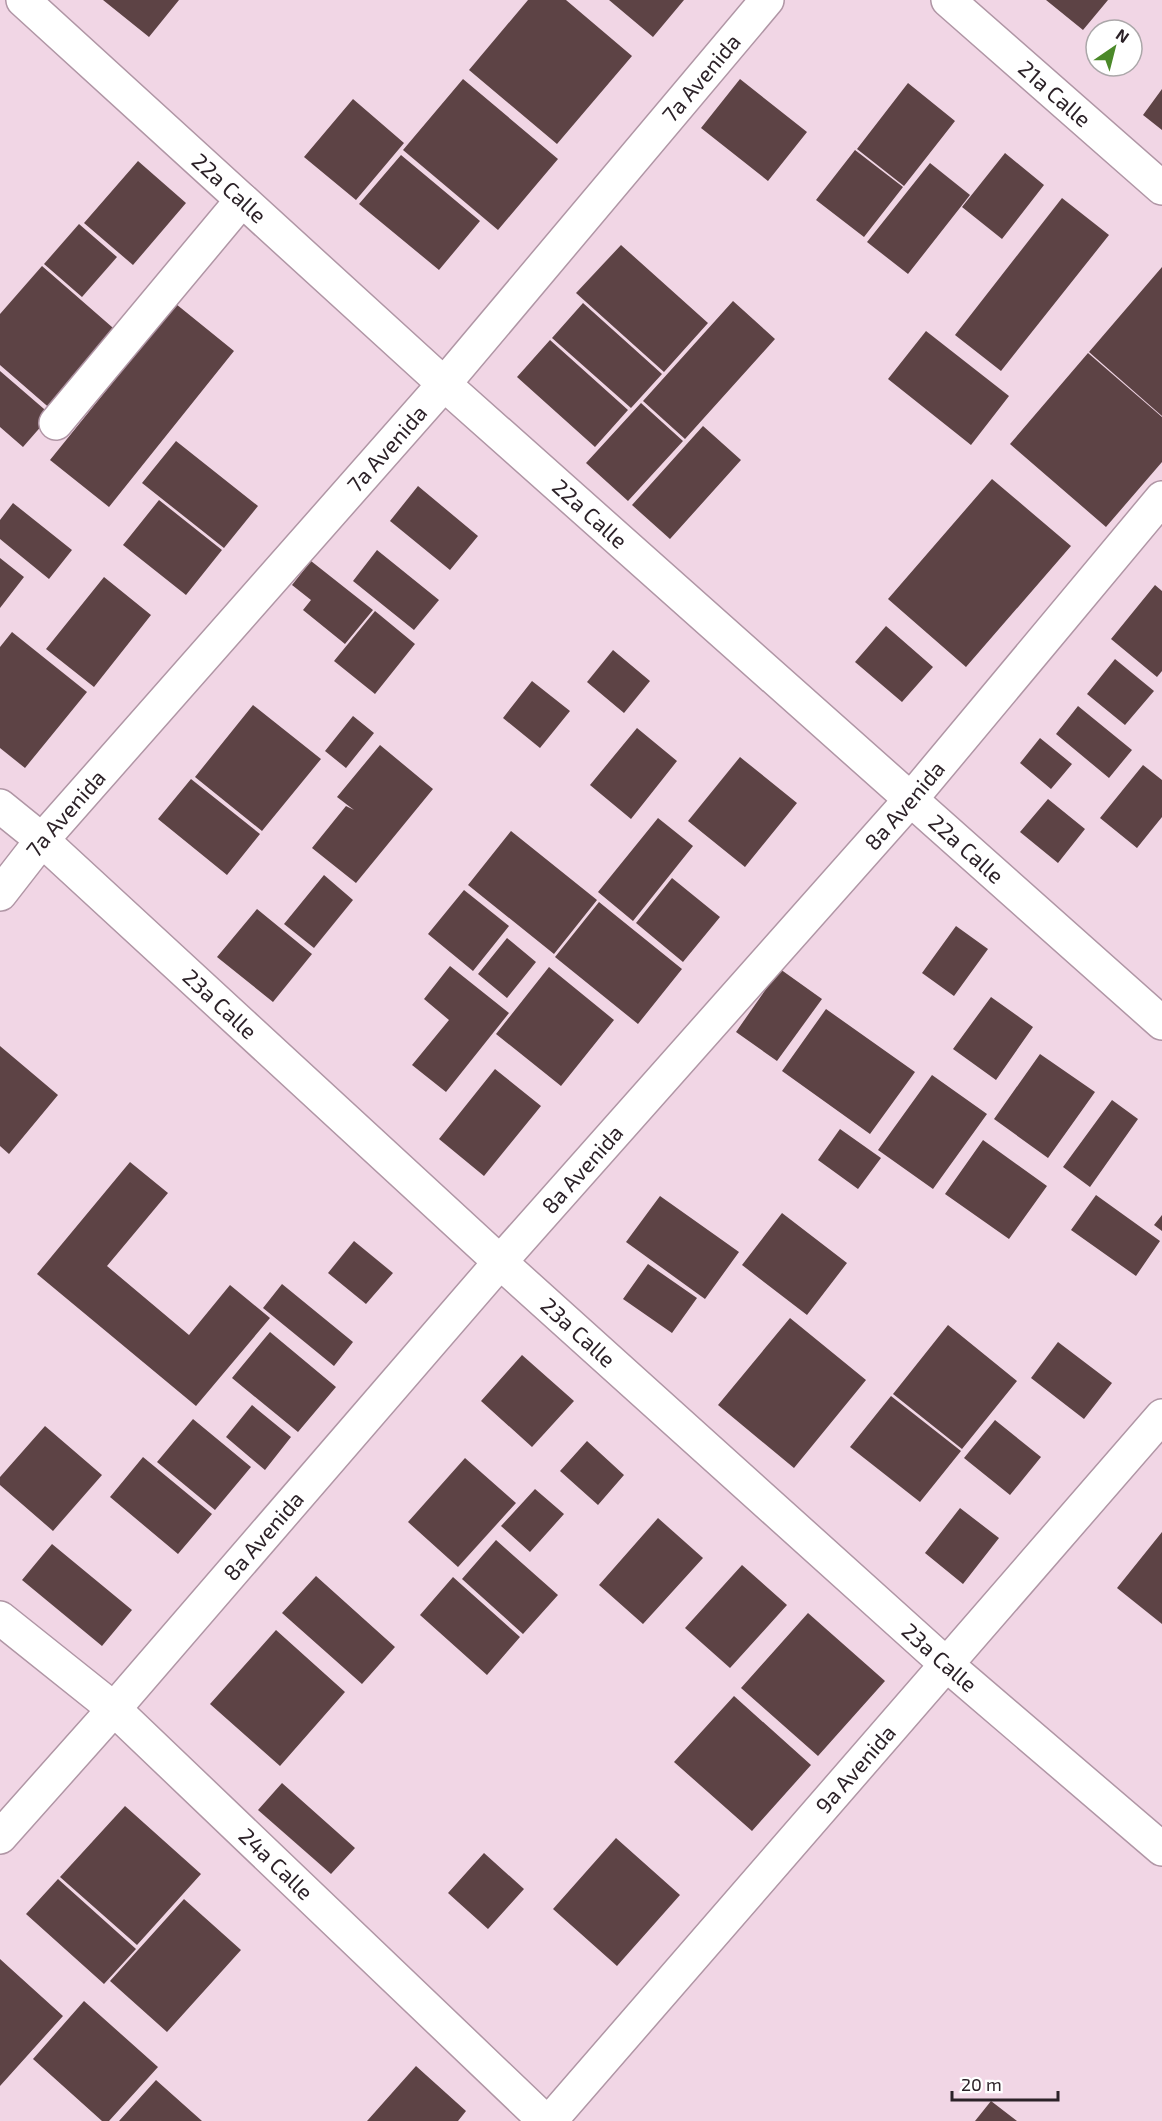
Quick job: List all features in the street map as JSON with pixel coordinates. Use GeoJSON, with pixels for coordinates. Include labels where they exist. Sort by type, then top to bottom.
{"type":"FeatureCollection","features":[{"type":"Feature","properties":{"kind":"street","name":"22a Calle"},"geometry":{"type":"LineString","coordinates":[[23,0],[444,384],[1162,1023]]}},
{"type":"Feature","properties":{"kind":"street","name":"7a Avenida"},"geometry":{"type":"LineString","coordinates":[[0,894],[42,840],[444,384],[767,0]]}},
{"type":"Feature","properties":{"kind":"street","name":"21a Calle"},"geometry":{"type":"LineString","coordinates":[[948,0],[1162,188]]}},
{"type":"Feature","properties":{"kind":"street"},"geometry":{"type":"LineString","coordinates":[[57,423],[242,200]]}},
{"type":"Feature","properties":{"kind":"street","name":"8a Avenida"},"geometry":{"type":"LineString","coordinates":[[0,1837],[114,1709],[500,1262],[911,799],[1162,498]]}},
{"type":"Feature","properties":{"kind":"street","name":"23a Calle"},"geometry":{"type":"LineString","coordinates":[[0,806],[42,840],[500,1262],[946,1664],[1162,1849]]}},
{"type":"Feature","properties":{"kind":"street","name":"9a Avenida"},"geometry":{"type":"LineString","coordinates":[[550,2121],[1162,1416]]}},
{"type":"Feature","properties":{"kind":"street","name":"24a Calle"},"geometry":{"type":"LineString","coordinates":[[0,1618],[114,1709],[545,2121]]}},
{"type":"Feature","properties":{"kind":"building"},"geometry":{"type":"Polygon","coordinates":[[[103,0],[179,0],[149,37],[103,0]]]}},
{"type":"Feature","properties":{"kind":"building"},"geometry":{"type":"Polygon","coordinates":[[[528,0],[566,0],[632,56],[557,144],[469,70],[528,0]]]}},
{"type":"Feature","properties":{"kind":"building"},"geometry":{"type":"Polygon","coordinates":[[[609,0],[684,0],[653,37],[609,0]]]}},
{"type":"Feature","properties":{"kind":"building"},"geometry":{"type":"Polygon","coordinates":[[[1046,0],[1108,0],[1093,18],[1084,18],[1083,30],[1046,0]]]}},
{"type":"Feature","properties":{"kind":"building"},"geometry":{"type":"Polygon","coordinates":[[[463,79],[558,159],[498,230],[403,150],[463,79]]]}},
{"type":"Feature","properties":{"kind":"building"},"geometry":{"type":"Polygon","coordinates":[[[740,79],[807,132],[768,181],[701,128],[740,79]]]}},
{"type":"Feature","properties":{"kind":"building"},"geometry":{"type":"Polygon","coordinates":[[[908,83],[955,121],[904,186],[857,149],[908,83]]]}},
{"type":"Feature","properties":{"kind":"building"},"geometry":{"type":"Polygon","coordinates":[[[1162,89],[1162,130],[1143,115],[1162,89]]]}},
{"type":"Feature","properties":{"kind":"building"},"geometry":{"type":"Polygon","coordinates":[[[353,99],[404,143],[356,200],[304,157],[353,99]]]}},
{"type":"Feature","properties":{"kind":"building"},"geometry":{"type":"Polygon","coordinates":[[[855,150],[903,187],[864,237],[816,200],[855,150]]]}},
{"type":"Feature","properties":{"kind":"building"},"geometry":{"type":"Polygon","coordinates":[[[1005,153],[1044,185],[1002,239],[962,207],[1005,153]]]}},
{"type":"Feature","properties":{"kind":"building"},"geometry":{"type":"Polygon","coordinates":[[[401,155],[480,221],[439,270],[359,204],[401,155]]]}},
{"type":"Feature","properties":{"kind":"building"},"geometry":{"type":"Polygon","coordinates":[[[138,161],[186,203],[133,265],[84,223],[138,161]]]}},
{"type":"Feature","properties":{"kind":"building"},"geometry":{"type":"Polygon","coordinates":[[[930,163],[970,195],[908,274],[867,242],[930,163]]]}},
{"type":"Feature","properties":{"kind":"building"},"geometry":{"type":"Polygon","coordinates":[[[1062,198],[1109,235],[1001,371],[955,335],[1062,198]]]}},
{"type":"Feature","properties":{"kind":"building"},"geometry":{"type":"Polygon","coordinates":[[[79,224],[117,257],[82,297],[44,264],[79,224]]]}},
{"type":"Feature","properties":{"kind":"building"},"geometry":{"type":"Polygon","coordinates":[[[621,245],[708,323],[664,372],[576,293],[621,245]]]}},
{"type":"Feature","properties":{"kind":"building"},"geometry":{"type":"Polygon","coordinates":[[[42,266],[120,334],[53,411],[0,365],[0,314],[42,266]]]}},
{"type":"Feature","properties":{"kind":"building"},"geometry":{"type":"Polygon","coordinates":[[[1162,267],[1162,416],[1089,352],[1162,267]]]}},
{"type":"Feature","properties":{"kind":"building"},"geometry":{"type":"Polygon","coordinates":[[[733,301],[775,339],[685,439],[643,401],[733,301]]]}},
{"type":"Feature","properties":{"kind":"building"},"geometry":{"type":"Polygon","coordinates":[[[583,303],[662,374],[631,408],[552,338],[583,303]]]}},
{"type":"Feature","properties":{"kind":"building"},"geometry":{"type":"Polygon","coordinates":[[[176,304],[234,351],[109,507],[50,460],[176,304]]]}},
{"type":"Feature","properties":{"kind":"building"},"geometry":{"type":"Polygon","coordinates":[[[926,331],[1009,396],[971,445],[888,379],[926,331]]]}},
{"type":"Feature","properties":{"kind":"building"},"geometry":{"type":"Polygon","coordinates":[[[550,340],[628,410],[595,447],[517,377],[550,340]]]}},
{"type":"Feature","properties":{"kind":"building"},"geometry":{"type":"Polygon","coordinates":[[[1088,353],[1162,417],[1162,462],[1106,527],[1010,444],[1088,353]]]}},
{"type":"Feature","properties":{"kind":"building"},"geometry":{"type":"Polygon","coordinates":[[[0,371],[51,415],[23,447],[0,427],[0,371]]]}},
{"type":"Feature","properties":{"kind":"building"},"geometry":{"type":"Polygon","coordinates":[[[641,403],[683,441],[628,501],[586,463],[641,403]]]}},
{"type":"Feature","properties":{"kind":"building"},"geometry":{"type":"Polygon","coordinates":[[[703,426],[741,460],[670,539],[632,505],[703,426]]]}},
{"type":"Feature","properties":{"kind":"building"},"geometry":{"type":"Polygon","coordinates":[[[176,441],[258,506],[224,548],[142,483],[176,441]]]}},
{"type":"Feature","properties":{"kind":"building"},"geometry":{"type":"Polygon","coordinates":[[[992,479],[1071,546],[966,667],[888,599],[992,479]]]}},
{"type":"Feature","properties":{"kind":"building"},"geometry":{"type":"Polygon","coordinates":[[[418,486],[478,536],[450,570],[390,521],[418,486]]]}},
{"type":"Feature","properties":{"kind":"building"},"geometry":{"type":"Polygon","coordinates":[[[159,500],[222,550],[186,595],[123,545],[159,500]]]}},
{"type":"Feature","properties":{"kind":"building"},"geometry":{"type":"Polygon","coordinates":[[[13,503],[72,550],[49,579],[0,539],[0,520],[13,503]]]}},
{"type":"Feature","properties":{"kind":"building"},"geometry":{"type":"Polygon","coordinates":[[[377,550],[439,600],[414,630],[353,581],[377,550]]]}},
{"type":"Feature","properties":{"kind":"building"},"geometry":{"type":"Polygon","coordinates":[[[0,558],[24,577],[0,608],[0,558]]]}},
{"type":"Feature","properties":{"kind":"building"},"geometry":{"type":"Polygon","coordinates":[[[311,561],[373,610],[345,644],[303,610],[311,600],[292,585],[311,561]]]}},
{"type":"Feature","properties":{"kind":"building"},"geometry":{"type":"Polygon","coordinates":[[[104,577],[151,615],[94,687],[46,649],[104,577]]]}},
{"type":"Feature","properties":{"kind":"building"},"geometry":{"type":"Polygon","coordinates":[[[1155,585],[1162,591],[1162,671],[1157,677],[1111,639],[1155,585]]]}},
{"type":"Feature","properties":{"kind":"building"},"geometry":{"type":"Polygon","coordinates":[[[375,611],[415,644],[375,694],[334,661],[375,611]]]}},
{"type":"Feature","properties":{"kind":"building"},"geometry":{"type":"Polygon","coordinates":[[[886,626],[933,667],[902,702],[855,662],[886,626]]]}},
{"type":"Feature","properties":{"kind":"building"},"geometry":{"type":"Polygon","coordinates":[[[12,632],[87,692],[25,768],[0,748],[0,647],[12,632]]]}},
{"type":"Feature","properties":{"kind":"building"},"geometry":{"type":"Polygon","coordinates":[[[613,650],[650,681],[624,713],[587,682],[613,650]]]}},
{"type":"Feature","properties":{"kind":"building"},"geometry":{"type":"Polygon","coordinates":[[[1115,659],[1154,691],[1125,725],[1087,694],[1115,659]]]}},
{"type":"Feature","properties":{"kind":"building"},"geometry":{"type":"Polygon","coordinates":[[[532,681],[570,711],[540,748],[503,718],[532,681]]]}},
{"type":"Feature","properties":{"kind":"building"},"geometry":{"type":"Polygon","coordinates":[[[253,705],[321,759],[262,831],[195,777],[253,705]]]}},
{"type":"Feature","properties":{"kind":"building"},"geometry":{"type":"Polygon","coordinates":[[[1078,706],[1132,750],[1109,778],[1056,734],[1078,706]]]}},
{"type":"Feature","properties":{"kind":"building"},"geometry":{"type":"Polygon","coordinates":[[[353,716],[374,733],[346,768],[325,751],[353,716]]]}},
{"type":"Feature","properties":{"kind":"building"},"geometry":{"type":"Polygon","coordinates":[[[637,728],[677,761],[631,819],[590,785],[637,728]]]}},
{"type":"Feature","properties":{"kind":"building"},"geometry":{"type":"Polygon","coordinates":[[[1040,738],[1072,764],[1051,789],[1020,763],[1040,738]]]}},
{"type":"Feature","properties":{"kind":"building"},"geometry":{"type":"Polygon","coordinates":[[[380,745],[433,789],[356,883],[312,848],[346,806],[354,810],[337,797],[380,745]]]}},
{"type":"Feature","properties":{"kind":"building"},"geometry":{"type":"Polygon","coordinates":[[[740,757],[797,803],[745,867],[688,821],[740,757]]]}},
{"type":"Feature","properties":{"kind":"building"},"geometry":{"type":"Polygon","coordinates":[[[1143,765],[1162,780],[1162,817],[1137,848],[1100,818],[1143,765]]]}},
{"type":"Feature","properties":{"kind":"building"},"geometry":{"type":"Polygon","coordinates":[[[191,779],[260,834],[227,875],[158,819],[191,779]]]}},
{"type":"Feature","properties":{"kind":"building"},"geometry":{"type":"Polygon","coordinates":[[[1048,799],[1085,829],[1058,863],[1020,832],[1048,799]]]}},
{"type":"Feature","properties":{"kind":"building"},"geometry":{"type":"Polygon","coordinates":[[[658,818],[693,846],[633,921],[598,892],[658,818]]]}},
{"type":"Feature","properties":{"kind":"building"},"geometry":{"type":"Polygon","coordinates":[[[511,831],[597,900],[554,954],[468,885],[511,831]]]}},
{"type":"Feature","properties":{"kind":"building"},"geometry":{"type":"Polygon","coordinates":[[[324,875],[353,900],[314,948],[284,924],[324,875]]]}},
{"type":"Feature","properties":{"kind":"building"},"geometry":{"type":"Polygon","coordinates":[[[672,878],[720,917],[683,962],[636,923],[672,878]]]}},
{"type":"Feature","properties":{"kind":"building"},"geometry":{"type":"Polygon","coordinates":[[[464,890],[509,926],[473,971],[428,934],[464,890]]]}},
{"type":"Feature","properties":{"kind":"building"},"geometry":{"type":"Polygon","coordinates":[[[599,902],[682,969],[638,1024],[555,957],[599,902]]]}},
{"type":"Feature","properties":{"kind":"building"},"geometry":{"type":"Polygon","coordinates":[[[257,909],[312,954],[273,1002],[217,957],[257,909]]]}},
{"type":"Feature","properties":{"kind":"building"},"geometry":{"type":"Polygon","coordinates":[[[956,926],[988,949],[954,996],[922,973],[956,926]]]}},
{"type":"Feature","properties":{"kind":"building"},"geometry":{"type":"Polygon","coordinates":[[[507,938],[536,962],[507,998],[478,974],[507,938]]]}},
{"type":"Feature","properties":{"kind":"building"},"geometry":{"type":"Polygon","coordinates":[[[450,966],[509,1013],[446,1092],[412,1065],[449,1020],[424,999],[450,966]]]}},
{"type":"Feature","properties":{"kind":"building"},"geometry":{"type":"Polygon","coordinates":[[[549,967],[614,1020],[561,1086],[496,1034],[549,967]]]}},
{"type":"Feature","properties":{"kind":"building"},"geometry":{"type":"Polygon","coordinates":[[[780,969],[822,999],[777,1061],[736,1032],[780,969]]]}},
{"type":"Feature","properties":{"kind":"building"},"geometry":{"type":"Polygon","coordinates":[[[991,997],[1033,1027],[996,1080],[953,1049],[991,997]]]}},
{"type":"Feature","properties":{"kind":"building"},"geometry":{"type":"Polygon","coordinates":[[[826,1009],[915,1072],[870,1134],[782,1071],[826,1009]]]}},
{"type":"Feature","properties":{"kind":"building"},"geometry":{"type":"Polygon","coordinates":[[[0,1046],[58,1095],[9,1154],[0,1146],[0,1046]]]}},
{"type":"Feature","properties":{"kind":"building"},"geometry":{"type":"Polygon","coordinates":[[[1040,1054],[1095,1092],[1048,1158],[994,1119],[1040,1054]]]}},
{"type":"Feature","properties":{"kind":"building"},"geometry":{"type":"Polygon","coordinates":[[[495,1069],[541,1106],[484,1176],[439,1139],[495,1069]]]}},
{"type":"Feature","properties":{"kind":"building"},"geometry":{"type":"Polygon","coordinates":[[[932,1075],[987,1114],[933,1189],[878,1150],[932,1075]]]}},
{"type":"Feature","properties":{"kind":"building"},"geometry":{"type":"Polygon","coordinates":[[[1112,1100],[1138,1119],[1090,1187],[1063,1167],[1112,1100]]]}},
{"type":"Feature","properties":{"kind":"building"},"geometry":{"type":"Polygon","coordinates":[[[840,1129],[881,1158],[858,1189],[818,1160],[840,1129]]]}},
{"type":"Feature","properties":{"kind":"building"},"geometry":{"type":"Polygon","coordinates":[[[983,1140],[1047,1186],[1009,1239],[945,1194],[983,1140]]]}},
{"type":"Feature","properties":{"kind":"building"},"geometry":{"type":"Polygon","coordinates":[[[130,1162],[168,1193],[107,1266],[189,1335],[230,1285],[270,1318],[196,1406],[37,1274],[130,1162]]]}},
{"type":"Feature","properties":{"kind":"building"},"geometry":{"type":"Polygon","coordinates":[[[1096,1195],[1160,1241],[1136,1276],[1071,1230],[1096,1195]]]}},
{"type":"Feature","properties":{"kind":"building"},"geometry":{"type":"Polygon","coordinates":[[[660,1196],[739,1252],[705,1299],[626,1242],[660,1196]]]}},
{"type":"Feature","properties":{"kind":"building"},"geometry":{"type":"Polygon","coordinates":[[[782,1213],[847,1263],[807,1315],[742,1265],[782,1213]]]}},
{"type":"Feature","properties":{"kind":"building"},"geometry":{"type":"Polygon","coordinates":[[[1162,1215],[1162,1231],[1154,1225],[1162,1215]]]}},
{"type":"Feature","properties":{"kind":"building"},"geometry":{"type":"Polygon","coordinates":[[[354,1241],[393,1273],[366,1304],[328,1273],[354,1241]]]}},
{"type":"Feature","properties":{"kind":"building"},"geometry":{"type":"Polygon","coordinates":[[[648,1264],[697,1298],[672,1333],[623,1299],[648,1264]]]}},
{"type":"Feature","properties":{"kind":"building"},"geometry":{"type":"Polygon","coordinates":[[[282,1284],[353,1342],[334,1366],[263,1308],[282,1284]]]}},
{"type":"Feature","properties":{"kind":"building"},"geometry":{"type":"Polygon","coordinates":[[[790,1318],[866,1380],[794,1468],[718,1405],[790,1318]]]}},
{"type":"Feature","properties":{"kind":"building"},"geometry":{"type":"Polygon","coordinates":[[[948,1325],[1017,1381],[962,1449],[893,1394],[948,1325]]]}},
{"type":"Feature","properties":{"kind":"building"},"geometry":{"type":"Polygon","coordinates":[[[270,1332],[336,1387],[298,1432],[232,1378],[270,1332]]]}},
{"type":"Feature","properties":{"kind":"building"},"geometry":{"type":"Polygon","coordinates":[[[1058,1342],[1112,1383],[1084,1419],[1031,1378],[1058,1342]]]}},
{"type":"Feature","properties":{"kind":"building"},"geometry":{"type":"Polygon","coordinates":[[[522,1355],[574,1401],[532,1447],[481,1401],[522,1355]]]}},
{"type":"Feature","properties":{"kind":"building"},"geometry":{"type":"Polygon","coordinates":[[[891,1396],[961,1451],[920,1502],[850,1447],[891,1396]]]}},
{"type":"Feature","properties":{"kind":"building"},"geometry":{"type":"Polygon","coordinates":[[[252,1405],[291,1437],[265,1470],[226,1437],[252,1405]]]}},
{"type":"Feature","properties":{"kind":"building"},"geometry":{"type":"Polygon","coordinates":[[[193,1419],[251,1467],[215,1510],[157,1462],[193,1419]]]}},
{"type":"Feature","properties":{"kind":"building"},"geometry":{"type":"Polygon","coordinates":[[[995,1420],[1041,1457],[1010,1495],[964,1458],[995,1420]]]}},
{"type":"Feature","properties":{"kind":"building"},"geometry":{"type":"Polygon","coordinates":[[[45,1426],[102,1475],[53,1531],[0,1485],[0,1477],[45,1426]]]}},
{"type":"Feature","properties":{"kind":"building"},"geometry":{"type":"Polygon","coordinates":[[[587,1441],[624,1475],[598,1505],[560,1471],[587,1441]]]}},
{"type":"Feature","properties":{"kind":"building"},"geometry":{"type":"Polygon","coordinates":[[[143,1457],[212,1514],[178,1554],[110,1497],[143,1457]]]}},
{"type":"Feature","properties":{"kind":"building"},"geometry":{"type":"Polygon","coordinates":[[[465,1458],[516,1503],[458,1567],[408,1522],[465,1458]]]}},
{"type":"Feature","properties":{"kind":"building"},"geometry":{"type":"Polygon","coordinates":[[[535,1489],[564,1514],[530,1552],[501,1526],[535,1489]]]}},
{"type":"Feature","properties":{"kind":"building"},"geometry":{"type":"Polygon","coordinates":[[[960,1508],[999,1538],[963,1584],[925,1553],[960,1508]]]}},
{"type":"Feature","properties":{"kind":"building"},"geometry":{"type":"Polygon","coordinates":[[[658,1518],[703,1558],[643,1624],[599,1585],[658,1518]]]}},
{"type":"Feature","properties":{"kind":"building"},"geometry":{"type":"Polygon","coordinates":[[[1162,1532],[1162,1624],[1117,1588],[1162,1532]]]}},
{"type":"Feature","properties":{"kind":"building"},"geometry":{"type":"Polygon","coordinates":[[[496,1540],[558,1595],[523,1634],[462,1579],[496,1540]]]}},
{"type":"Feature","properties":{"kind":"building"},"geometry":{"type":"Polygon","coordinates":[[[52,1544],[132,1610],[102,1646],[22,1580],[52,1544]]]}},
{"type":"Feature","properties":{"kind":"building"},"geometry":{"type":"Polygon","coordinates":[[[742,1565],[787,1605],[730,1668],[685,1628],[742,1565]]]}},
{"type":"Feature","properties":{"kind":"building"},"geometry":{"type":"Polygon","coordinates":[[[316,1576],[395,1647],[362,1684],[282,1613],[316,1576]]]}},
{"type":"Feature","properties":{"kind":"building"},"geometry":{"type":"Polygon","coordinates":[[[453,1577],[520,1637],[487,1675],[420,1615],[453,1577]]]}},
{"type":"Feature","properties":{"kind":"building"},"geometry":{"type":"Polygon","coordinates":[[[808,1613],[885,1681],[818,1756],[741,1688],[808,1613]]]}},
{"type":"Feature","properties":{"kind":"building"},"geometry":{"type":"Polygon","coordinates":[[[276,1630],[345,1692],[280,1766],[210,1704],[276,1630]]]}},
{"type":"Feature","properties":{"kind":"building"},"geometry":{"type":"Polygon","coordinates":[[[734,1696],[811,1765],[752,1831],[674,1762],[734,1696]]]}},
{"type":"Feature","properties":{"kind":"building"},"geometry":{"type":"Polygon","coordinates":[[[282,1783],[355,1848],[331,1874],[258,1810],[282,1783]]]}},
{"type":"Feature","properties":{"kind":"building"},"geometry":{"type":"Polygon","coordinates":[[[125,1806],[201,1874],[137,1945],[60,1877],[125,1806]]]}},
{"type":"Feature","properties":{"kind":"building"},"geometry":{"type":"Polygon","coordinates":[[[616,1838],[680,1895],[617,1966],[553,1909],[616,1838]]]}},
{"type":"Feature","properties":{"kind":"building"},"geometry":{"type":"Polygon","coordinates":[[[484,1853],[524,1889],[488,1929],[448,1893],[484,1853]]]}},
{"type":"Feature","properties":{"kind":"building"},"geometry":{"type":"Polygon","coordinates":[[[58,1879],[136,1949],[104,1984],[26,1914],[58,1879]]]}},
{"type":"Feature","properties":{"kind":"building"},"geometry":{"type":"Polygon","coordinates":[[[184,1899],[241,1950],[167,2032],[110,1981],[184,1899]]]}},
{"type":"Feature","properties":{"kind":"building"},"geometry":{"type":"Polygon","coordinates":[[[0,1959],[63,2016],[0,2086],[0,1959]]]}},
{"type":"Feature","properties":{"kind":"building"},"geometry":{"type":"Polygon","coordinates":[[[84,2001],[158,2067],[109,2121],[102,2121],[33,2059],[84,2001]]]}},
{"type":"Feature","properties":{"kind":"building"},"geometry":{"type":"Polygon","coordinates":[[[416,2066],[466,2111],[458,2121],[367,2121],[416,2066]]]}},
{"type":"Feature","properties":{"kind":"building"},"geometry":{"type":"Polygon","coordinates":[[[156,2080],[202,2121],[119,2121],[156,2080]]]}},
{"type":"Feature","properties":{"kind":"building"},"geometry":{"type":"Polygon","coordinates":[[[991,2101],[1017,2121],[975,2121],[991,2101]]]}}]}
